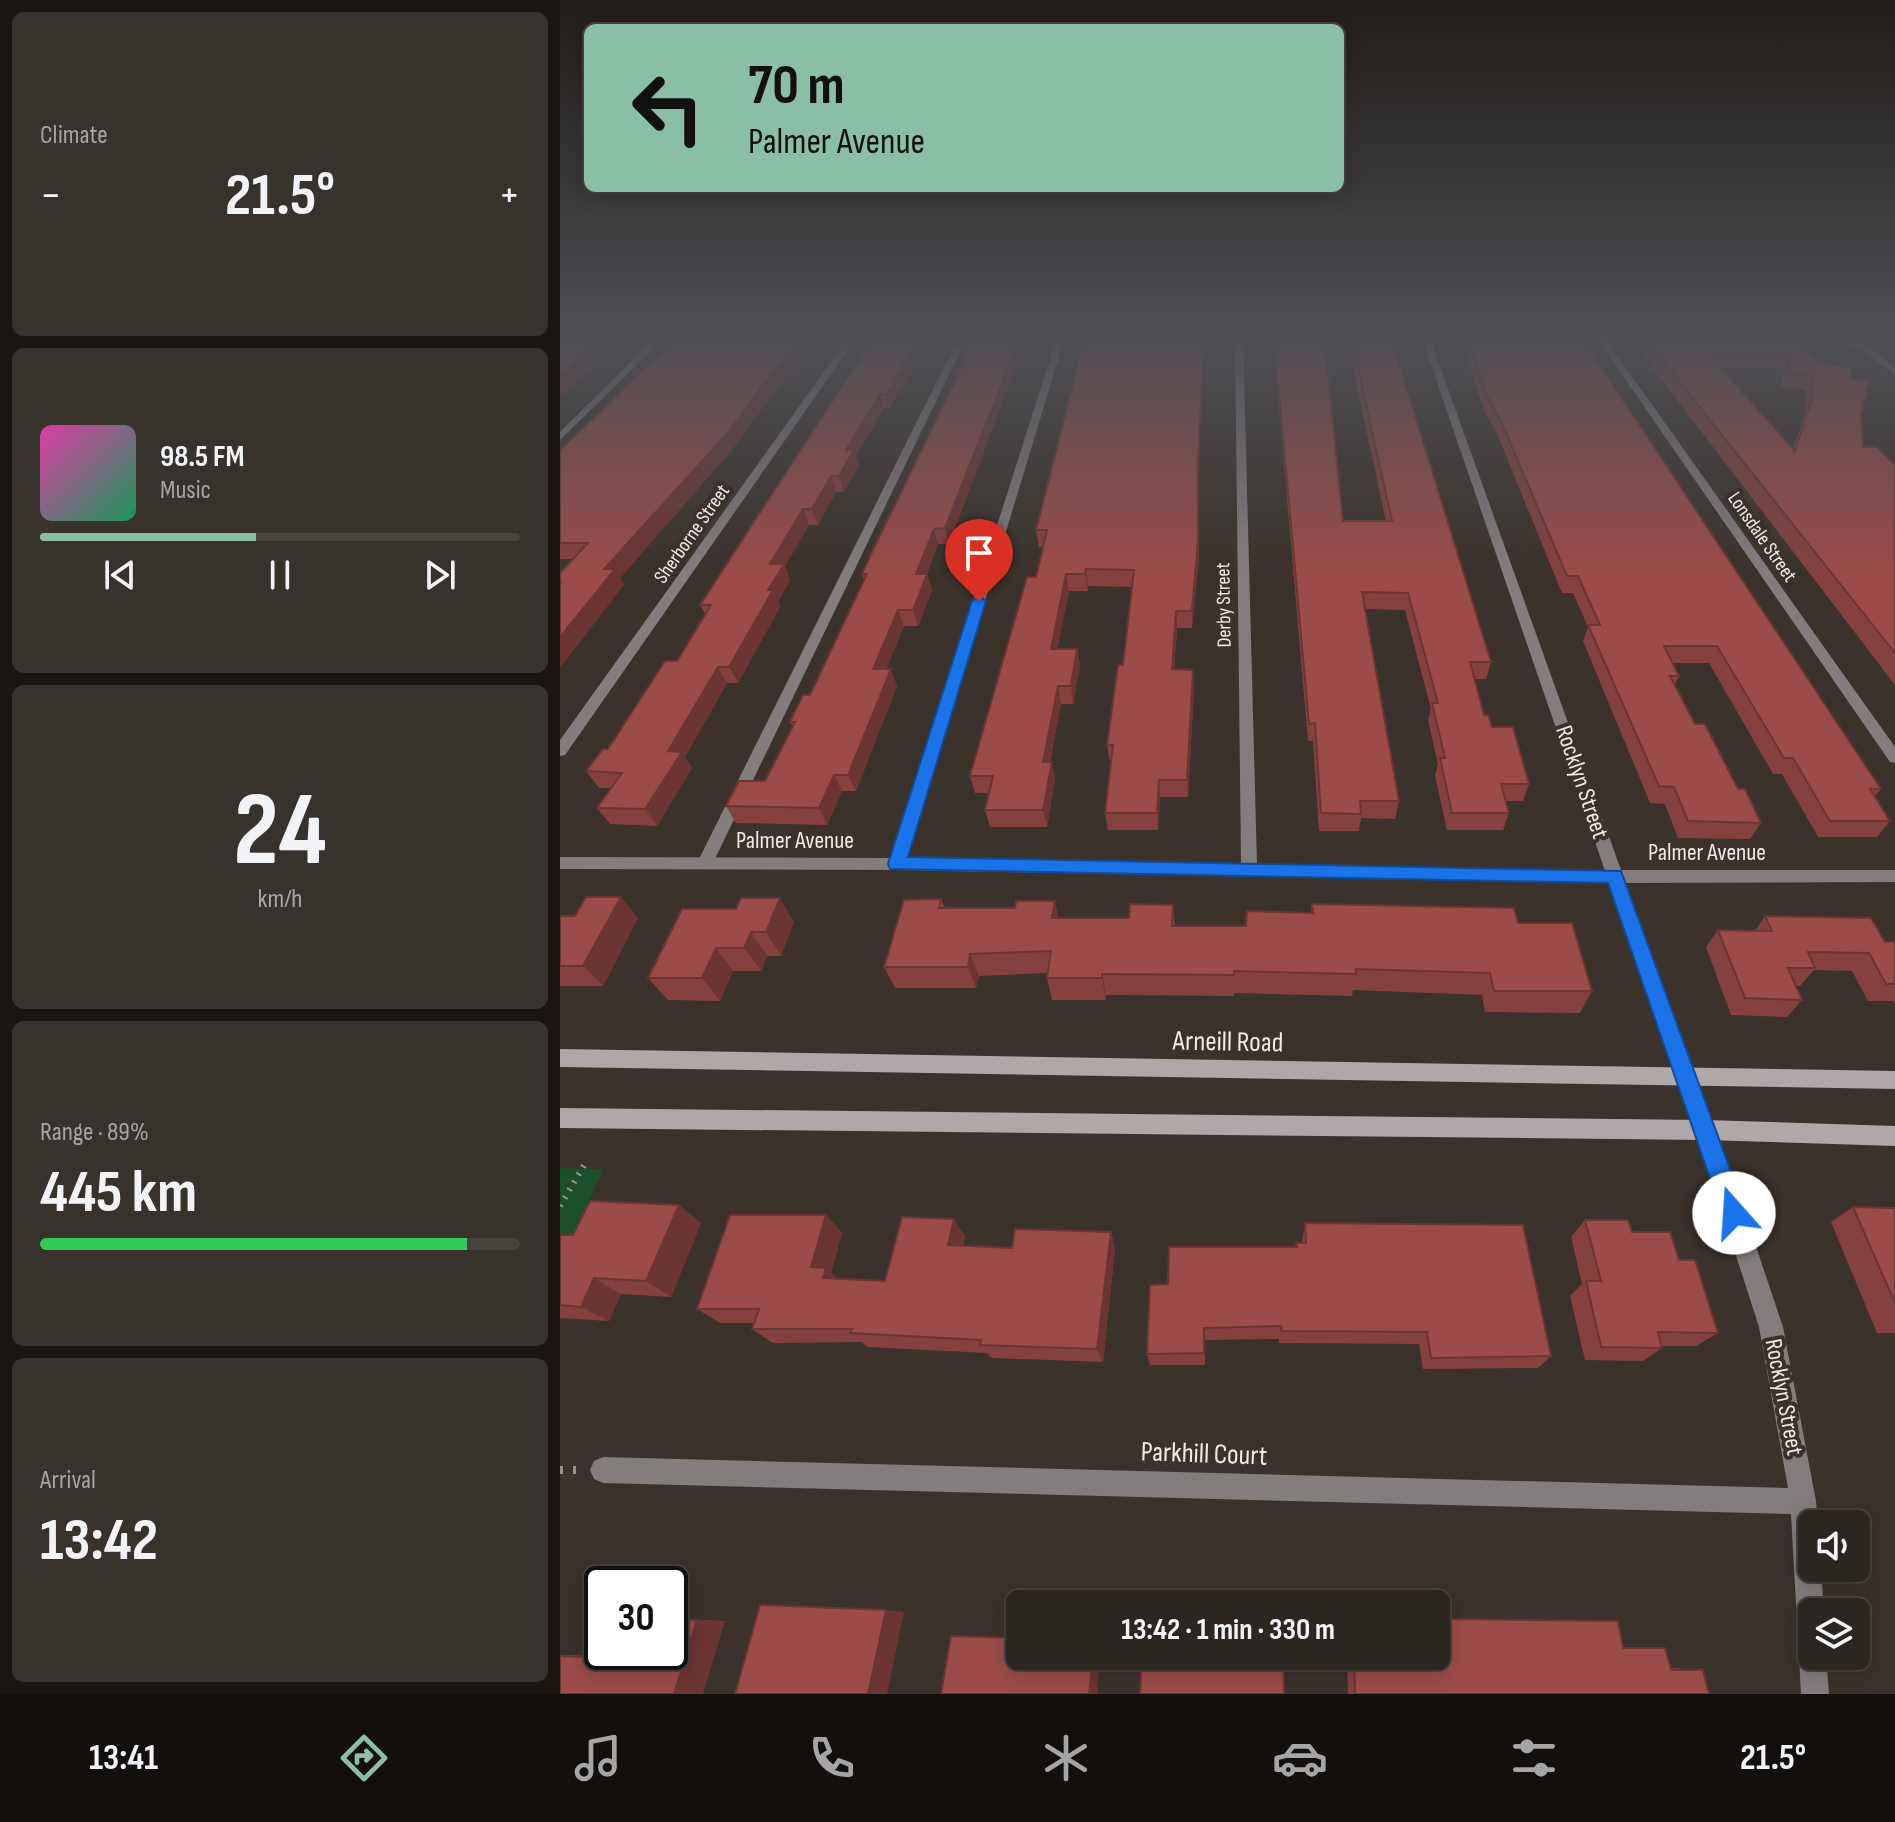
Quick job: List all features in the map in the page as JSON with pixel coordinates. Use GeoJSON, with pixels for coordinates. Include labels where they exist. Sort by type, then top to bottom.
{"type":"FeatureCollection","features":[{"type":"Feature","properties":{"kind":"main road","name":"Arneill Road"},"geometry":{"type":"LineString","coordinates":[[560,1058],[1895,1080]]}},
{"type":"Feature","properties":{"kind":"main road"},"geometry":{"type":"LineString","coordinates":[[560,1118],[1705,1130],[1895,1136]]}},
{"type":"Feature","properties":{"kind":"street"},"geometry":{"type":"LineString","coordinates":[[560,437],[581,416]]}},
{"type":"Feature","properties":{"kind":"street","name":"Sherborne Street"},"geometry":{"type":"LineString","coordinates":[[560,751],[797,416]]}},
{"type":"Feature","properties":{"kind":"street"},"geometry":{"type":"LineString","coordinates":[[704,865],[924,416]]}},
{"type":"Feature","properties":{"kind":"street"},"geometry":{"type":"LineString","coordinates":[[897,864],[1036,416]]}},
{"type":"Feature","properties":{"kind":"street","name":"Derby Street"},"geometry":{"type":"LineString","coordinates":[[1240,416],[1249,871]]}},
{"type":"Feature","properties":{"kind":"street","name":"Rocklyn Street"},"geometry":{"type":"LineString","coordinates":[[1453,416],[1687,1077],[1771,1327],[1803,1501],[1809,1598]]}},
{"type":"Feature","properties":{"kind":"street","name":"Lonsdale Street"},"geometry":{"type":"LineString","coordinates":[[1655,416],[1895,758]]}},
{"type":"Feature","properties":{"kind":"street","name":"Palmer Avenue"},"geometry":{"type":"LineString","coordinates":[[560,863],[897,864],[1615,876],[1895,876]]}},
{"type":"Feature","properties":{"kind":"street","name":"Parkhill Court"},"geometry":{"type":"LineString","coordinates":[[603,1470],[1803,1501]]}},
{"type":"Feature","properties":{"kind":"street"},"geometry":{"type":"LineString","coordinates":[[1813,1670],[1815,1694]]}},
{"type":"Feature","properties":{"kind":"path"},"geometry":{"type":"LineString","coordinates":[[560,1206],[587,1160]]}},
{"type":"Feature","properties":{"kind":"green space"},"geometry":{"type":"Polygon","coordinates":[[[560,1168],[604,1169],[560,1262],[560,1168]]]}},
{"type":"Feature","properties":{"kind":"building"},"geometry":{"type":"Polygon","coordinates":[[[595,416],[740,416],[604,569],[615,569],[560,637],[560,573],[588,543],[560,543],[560,450],[595,416]]]}},
{"type":"Feature","properties":{"kind":"building"},"geometry":{"type":"Polygon","coordinates":[[[823,416],[867,416],[846,450],[854,450],[839,476],[831,476],[812,509],[803,509],[770,564],[784,564],[768,590],[773,590],[729,667],[718,667],[668,751],[682,752],[645,809],[597,808],[622,773],[586,771],[603,749],[608,749],[665,661],[677,661],[711,605],[700,605],[823,416]]]}},
{"type":"Feature","properties":{"kind":"building"},"geometry":{"type":"Polygon","coordinates":[[[938,416],[989,416],[945,528],[934,529],[916,574],[927,574],[913,610],[898,610],[873,669],[891,669],[848,775],[834,775],[819,808],[726,806],[739,781],[765,781],[795,722],[790,722],[803,695],[810,695],[867,574],[862,574],[938,416]]]}},
{"type":"Feature","properties":{"kind":"building"},"geometry":{"type":"Polygon","coordinates":[[[1065,416],[1200,416],[1198,541],[1192,611],[1176,611],[1172,669],[1193,670],[1187,780],[1159,780],[1157,813],[1105,813],[1113,745],[1107,745],[1118,665],[1123,665],[1134,570],[1086,569],[1085,574],[1066,574],[1051,649],[1077,649],[1071,686],[1058,686],[1043,762],[1052,762],[1043,810],[985,810],[993,776],[970,776],[1027,577],[1036,577],[1047,530],[1036,530],[1065,416]]]}},
{"type":"Feature","properties":{"kind":"building"},"geometry":{"type":"Polygon","coordinates":[[[1281,416],[1332,416],[1343,521],[1392,521],[1369,416],[1415,416],[1491,662],[1470,662],[1484,715],[1488,715],[1492,727],[1513,727],[1529,784],[1501,784],[1509,813],[1452,813],[1440,758],[1445,758],[1432,703],[1438,703],[1408,593],[1362,592],[1399,801],[1360,801],[1361,814],[1321,813],[1315,723],[1309,724],[1281,416]]]}},
{"type":"Feature","properties":{"kind":"building"},"geometry":{"type":"Polygon","coordinates":[[[1498,416],[1633,416],[1881,789],[1870,789],[1890,821],[1830,821],[1793,758],[1784,758],[1717,646],[1664,646],[1679,676],[1670,676],[1695,724],[1705,724],[1738,789],[1745,789],[1761,823],[1688,821],[1674,787],[1659,786],[1588,625],[1600,625],[1578,576],[1567,576],[1498,416]]]}},
{"type":"Feature","properties":{"kind":"building"},"geometry":{"type":"Polygon","coordinates":[[[1707,416],[1764,416],[1795,451],[1806,416],[1861,416],[1863,447],[1877,447],[1895,465],[1895,653],[1707,416]]]}},
{"type":"Feature","properties":{"kind":"building"},"geometry":{"type":"Polygon","coordinates":[[[586,897],[621,897],[583,966],[560,966],[560,916],[575,916],[586,897]]]}},
{"type":"Feature","properties":{"kind":"building"},"geometry":{"type":"Polygon","coordinates":[[[741,898],[780,898],[766,932],[751,932],[744,948],[716,948],[702,978],[648,978],[682,909],[736,909],[741,898]]]}},
{"type":"Feature","properties":{"kind":"building"},"geometry":{"type":"Polygon","coordinates":[[[941,899],[939,908],[1015,908],[1016,901],[1055,901],[1052,918],[1129,918],[1130,904],[1173,905],[1172,926],[1246,926],[1247,911],[1313,913],[1312,904],[1514,908],[1518,923],[1572,923],[1592,991],[1494,991],[1490,973],[1356,969],[1356,974],[1234,971],[1234,975],[1102,974],[1102,978],[1047,978],[1051,951],[970,954],[968,967],[884,967],[904,900],[941,899]]]}},
{"type":"Feature","properties":{"kind":"building"},"geometry":{"type":"Polygon","coordinates":[[[1765,916],[1871,918],[1885,942],[1895,942],[1895,984],[1886,984],[1869,953],[1808,952],[1815,968],[1788,968],[1802,1000],[1745,998],[1718,930],[1772,931],[1765,916]]]}},
{"type":"Feature","properties":{"kind":"building"},"geometry":{"type":"Polygon","coordinates":[[[590,1201],[679,1205],[646,1281],[594,1278],[581,1307],[560,1305],[560,1236],[573,1235],[590,1201]]]}},
{"type":"Feature","properties":{"kind":"building"},"geometry":{"type":"Polygon","coordinates":[[[1853,1207],[1895,1208],[1895,1303],[1853,1207]]]}},
{"type":"Feature","properties":{"kind":"building"},"geometry":{"type":"Polygon","coordinates":[[[730,1215],[826,1215],[811,1267],[826,1268],[823,1278],[885,1281],[902,1217],[954,1219],[948,1245],[1012,1248],[1015,1229],[1111,1232],[1097,1349],[980,1345],[981,1340],[850,1333],[852,1329],[752,1329],[759,1309],[697,1309],[730,1215]]]}},
{"type":"Feature","properties":{"kind":"building"},"geometry":{"type":"Polygon","coordinates":[[[1585,1220],[1628,1220],[1632,1232],[1670,1232],[1679,1260],[1695,1260],[1718,1333],[1658,1332],[1662,1348],[1601,1347],[1586,1281],[1601,1281],[1585,1220]]]}},
{"type":"Feature","properties":{"kind":"building"},"geometry":{"type":"Polygon","coordinates":[[[1305,1223],[1523,1225],[1551,1356],[1431,1358],[1427,1332],[1282,1331],[1281,1326],[1204,1328],[1204,1353],[1147,1354],[1150,1285],[1168,1284],[1169,1247],[1297,1247],[1296,1243],[1306,1243],[1305,1223]]]}},
{"type":"Feature","properties":{"kind":"building"},"geometry":{"type":"Polygon","coordinates":[[[760,1605],[886,1610],[868,1694],[735,1694],[760,1605]]]}},
{"type":"Feature","properties":{"kind":"building"},"geometry":{"type":"Polygon","coordinates":[[[1450,1619],[1618,1621],[1623,1648],[1665,1648],[1671,1670],[1703,1670],[1709,1694],[1355,1694],[1354,1670],[1450,1670],[1450,1619]]]}},
{"type":"Feature","properties":{"kind":"building"},"geometry":{"type":"Polygon","coordinates":[[[688,1620],[697,1620],[688,1649],[688,1620]]]}},
{"type":"Feature","properties":{"kind":"building"},"geometry":{"type":"Polygon","coordinates":[[[951,1636],[1006,1638],[1006,1670],[1092,1670],[1089,1694],[941,1694],[951,1636]]]}},
{"type":"Feature","properties":{"kind":"building"},"geometry":{"type":"Polygon","coordinates":[[[560,1656],[584,1657],[584,1670],[681,1670],[674,1694],[560,1694],[560,1656]]]}},
{"type":"Feature","properties":{"kind":"building"},"geometry":{"type":"Polygon","coordinates":[[[1141,1670],[1283,1670],[1284,1694],[1140,1694],[1141,1670]]]}},
{"type":"Feature","properties":{"kind":"route"},"geometry":{"type":"LineString","coordinates":[[979,601],[897,864],[1615,876],[1734,1213]]}}]}
